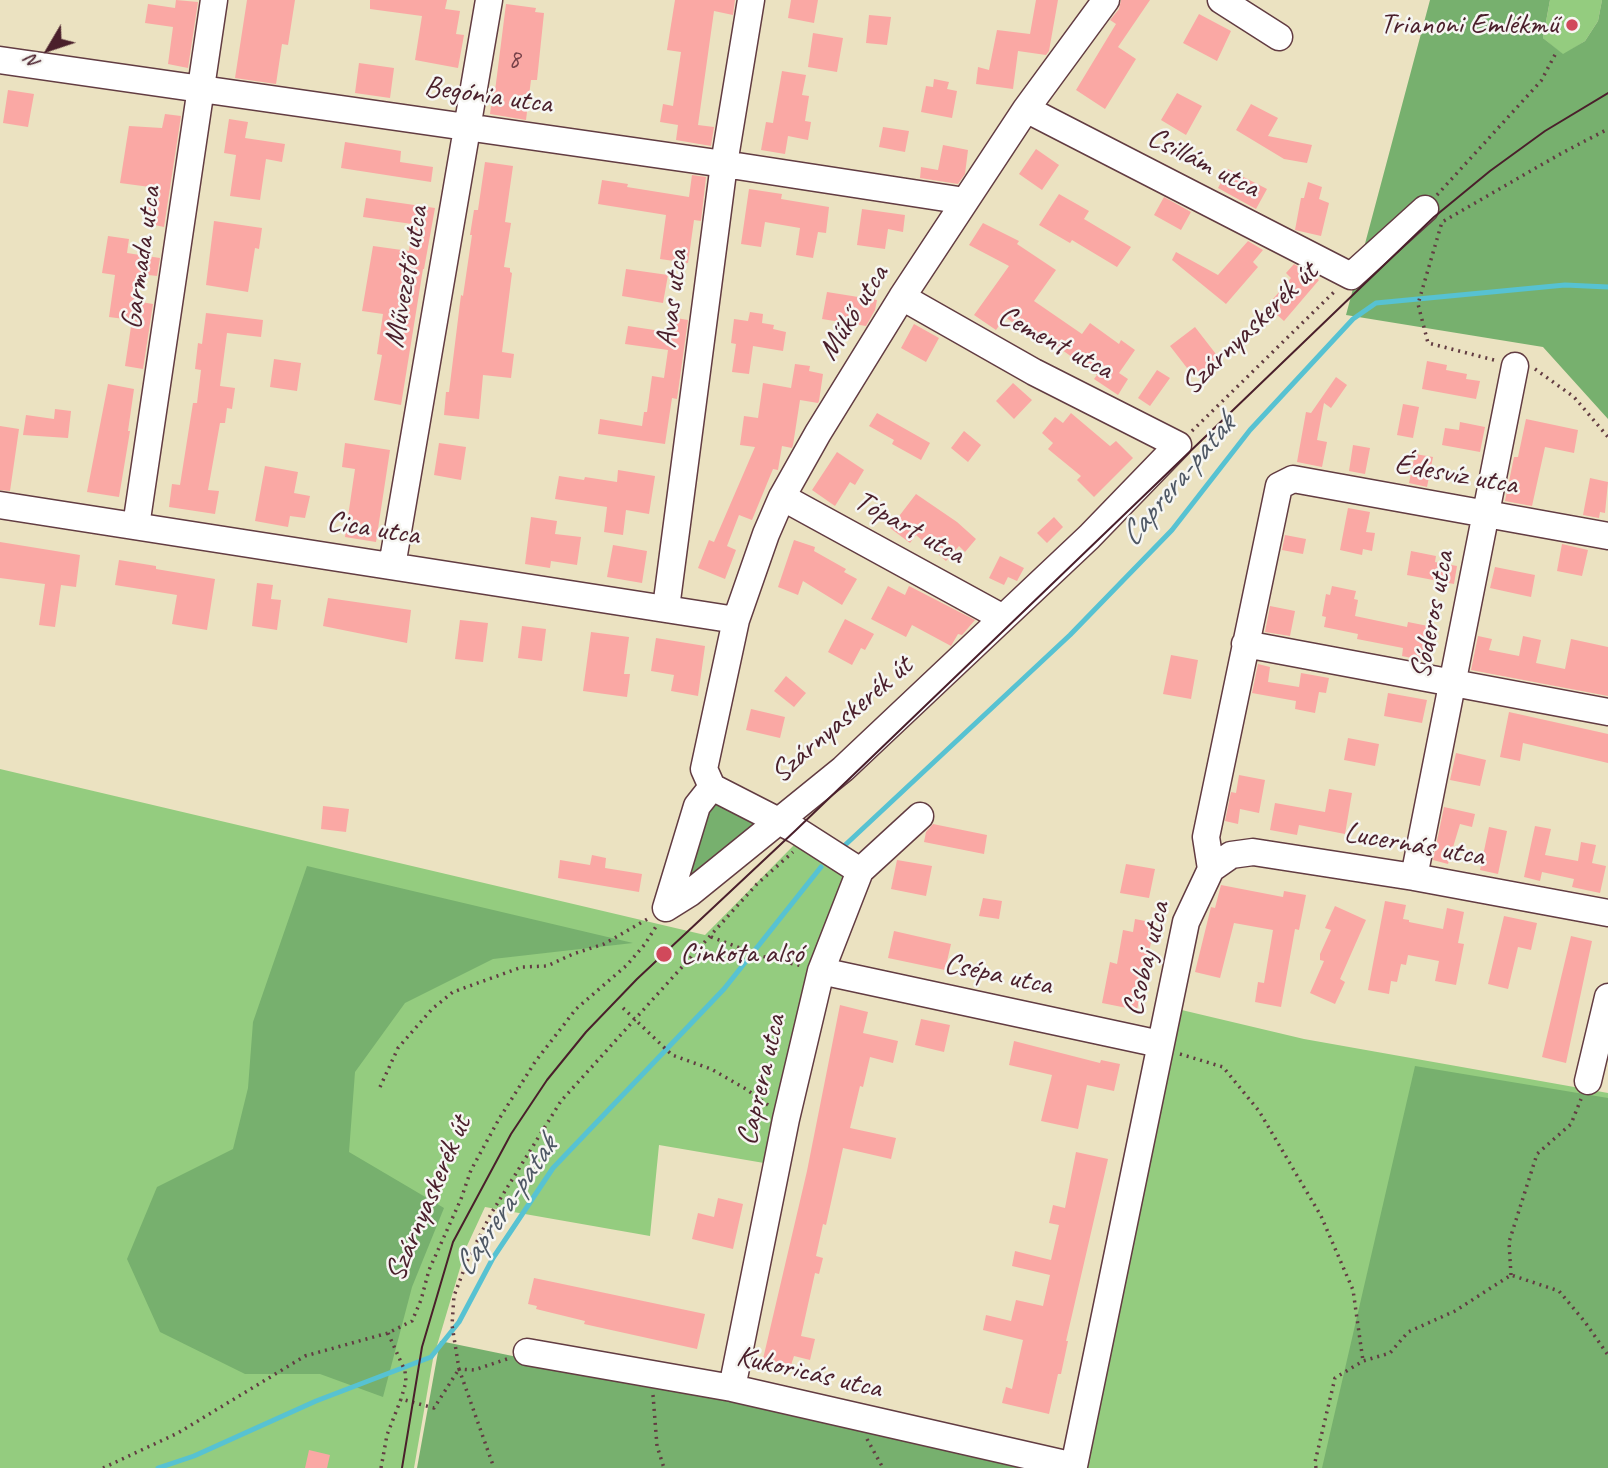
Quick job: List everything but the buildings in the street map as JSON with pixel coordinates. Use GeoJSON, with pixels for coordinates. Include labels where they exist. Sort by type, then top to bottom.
{"type":"FeatureCollection","features":[{"type":"Feature","properties":{"kind":"street","name":"Garmada utca"},"geometry":{"type":"LineString","coordinates":[[136,526],[214,0]]}},
{"type":"Feature","properties":{"kind":"street","name":"Művezető utca"},"geometry":{"type":"LineString","coordinates":[[392,566],[489,0]]}},
{"type":"Feature","properties":{"kind":"street","name":"Avas utca"},"geometry":{"type":"LineString","coordinates":[[666,608],[724,164],[751,0]]}},
{"type":"Feature","properties":{"kind":"street","name":"Műkő utca"},"geometry":{"type":"LineString","coordinates":[[712,787],[704,769],[736,620],[782,497],[818,433],[965,201],[1026,108],[1106,0]]}},
{"type":"Feature","properties":{"kind":"street"},"geometry":{"type":"LineString","coordinates":[[1221,0],[1279,37]]}},
{"type":"Feature","properties":{"kind":"street","name":"Begónia utca"},"geometry":{"type":"LineString","coordinates":[[0,60],[965,201]]}},
{"type":"Feature","properties":{"kind":"street","name":"Csillám utca"},"geometry":{"type":"LineString","coordinates":[[1026,108],[1351,276]]}},
{"type":"Feature","properties":{"kind":"street","name":"Szárnyaskerék út"},"geometry":{"type":"LineString","coordinates":[[1351,276],[1425,209]]}},
{"type":"Feature","properties":{"kind":"street","name":"Cement utca"},"geometry":{"type":"LineString","coordinates":[[902,298],[1034,372],[1178,445]]}},
{"type":"Feature","properties":{"kind":"street","name":"Sóderos utca"},"geometry":{"type":"LineString","coordinates":[[1414,877],[1515,366]]}},
{"type":"Feature","properties":{"kind":"street","name":"Szárnyaskerék út"},"geometry":{"type":"LineString","coordinates":[[666,908],[690,893],[843,769],[1089,537],[1178,445]]}},
{"type":"Feature","properties":{"kind":"street","name":"Édesvíz utca"},"geometry":{"type":"LineString","coordinates":[[1245,644],[1279,486],[1293,480],[1608,536]]}},
{"type":"Feature","properties":{"kind":"street","name":"Tópart utca"},"geometry":{"type":"LineString","coordinates":[[782,497],[1003,618]]}},
{"type":"Feature","properties":{"kind":"street","name":"Cica utca"},"geometry":{"type":"LineString","coordinates":[[0,505],[736,620]]}},
{"type":"Feature","properties":{"kind":"street"},"geometry":{"type":"LineString","coordinates":[[1212,869],[1206,837],[1245,644],[1608,712]]}},
{"type":"Feature","properties":{"kind":"street"},"geometry":{"type":"LineString","coordinates":[[666,908],[697,806],[712,787],[777,820],[860,871]]}},
{"type":"Feature","properties":{"kind":"street","name":"Caprera utca"},"geometry":{"type":"LineString","coordinates":[[732,1388],[786,1119],[821,971],[860,871],[920,816]]}},
{"type":"Feature","properties":{"kind":"street","name":"Lucernás utca"},"geometry":{"type":"LineString","coordinates":[[1212,869],[1231,855],[1254,852],[1414,877],[1608,913]]}},
{"type":"Feature","properties":{"kind":"street","name":"Csobaj utca"},"geometry":{"type":"LineString","coordinates":[[1074,1466],[1186,922],[1212,869]]}},
{"type":"Feature","properties":{"kind":"street","name":"Csépa utca"},"geometry":{"type":"LineString","coordinates":[[821,971],[1160,1044]]}},
{"type":"Feature","properties":{"kind":"street"},"geometry":{"type":"LineString","coordinates":[[1588,1081],[1608,998]]}},
{"type":"Feature","properties":{"kind":"street","name":"Kukoricás utca"},"geometry":{"type":"LineString","coordinates":[[527,1352],[732,1388],[1074,1466]]}},
{"type":"Feature","properties":{"kind":"path"},"geometry":{"type":"LineString","coordinates":[[1425,209],[1541,81],[1557,51]]}},
{"type":"Feature","properties":{"kind":"path"},"geometry":{"type":"LineString","coordinates":[[1429,343],[1418,304],[1443,222],[1562,153],[1608,130]]}},
{"type":"Feature","properties":{"kind":"path","name":"Szárnyaskerék út"},"geometry":{"type":"LineString","coordinates":[[1178,445],[1351,276]]}},
{"type":"Feature","properties":{"kind":"path"},"geometry":{"type":"LineString","coordinates":[[494,1468],[459,1370],[452,1325],[454,1296],[468,1259],[517,1169],[561,1101],[757,884],[808,838]]}},
{"type":"Feature","properties":{"kind":"path"},"geometry":{"type":"LineString","coordinates":[[380,1087],[398,1048],[432,1009],[453,992],[522,967],[547,966],[604,944],[666,908]]}},
{"type":"Feature","properties":{"kind":"path","name":"Szárnyaskerék út"},"geometry":{"type":"LineString","coordinates":[[388,1333],[412,1321],[429,1270],[471,1170],[535,1062],[576,1009],[627,965],[645,944],[666,908]]}},
{"type":"Feature","properties":{"kind":"path"},"geometry":{"type":"LineString","coordinates":[[711,937],[761,956],[821,971]]}},
{"type":"Feature","properties":{"kind":"path"},"geometry":{"type":"LineString","coordinates":[[623,1008],[672,1055],[711,1069],[746,1089],[786,1119]]}},
{"type":"Feature","properties":{"kind":"path"},"geometry":{"type":"LineString","coordinates":[[1160,1044],[1188,1057],[1223,1067],[1259,1111],[1321,1216],[1353,1290],[1363,1361]]}},
{"type":"Feature","properties":{"kind":"path"},"geometry":{"type":"LineString","coordinates":[[1511,1275],[1509,1242],[1536,1154],[1571,1124],[1588,1081]]}},
{"type":"Feature","properties":{"kind":"path"},"geometry":{"type":"LineString","coordinates":[[1316,1468],[1315,1462],[1335,1378],[1363,1361],[1390,1353],[1408,1332],[1455,1311],[1511,1275]]}},
{"type":"Feature","properties":{"kind":"path"},"geometry":{"type":"LineString","coordinates":[[1511,1275],[1559,1291],[1586,1322],[1608,1354]]}},
{"type":"Feature","properties":{"kind":"path"},"geometry":{"type":"LineString","coordinates":[[103,1468],[178,1433],[304,1356],[388,1333],[405,1371],[406,1382],[387,1435],[381,1468]]}},
{"type":"Feature","properties":{"kind":"path"},"geometry":{"type":"LineString","coordinates":[[459,1370],[474,1370],[527,1352]]}},
{"type":"Feature","properties":{"kind":"path"},"geometry":{"type":"LineString","coordinates":[[401,1399],[434,1408],[459,1370]]}},
{"type":"Feature","properties":{"kind":"path"},"geometry":{"type":"LineString","coordinates":[[653,1375],[657,1446],[664,1468]]}},
{"type":"Feature","properties":{"kind":"green space"},"geometry":{"type":"Polygon","coordinates":[[[1430,0],[1550,0],[1543,38],[1563,54],[1585,41],[1598,21],[1602,0],[1608,0],[1608,419],[1543,347],[1346,315],[1430,0]]]}},
{"type":"Feature","properties":{"kind":"green space"},"geometry":{"type":"Polygon","coordinates":[[[1550,0],[1602,0],[1598,21],[1585,41],[1563,55],[1543,38],[1550,0]]]}},
{"type":"Feature","properties":{"kind":"green space"},"geometry":{"type":"Polygon","coordinates":[[[0,769],[705,935],[796,843],[848,876],[807,974],[764,1163],[659,1145],[650,1236],[485,1207],[466,1248],[433,1359],[414,1468],[0,1468],[0,769]]]}},
{"type":"Feature","properties":{"kind":"green space"},"geometry":{"type":"Polygon","coordinates":[[[718,802],[761,826],[685,885],[703,806],[718,802]]]}},
{"type":"Feature","properties":{"kind":"green space"},"geometry":{"type":"Polygon","coordinates":[[[307,866],[633,943],[493,959],[405,1003],[355,1072],[349,1152],[444,1208],[412,1287],[383,1397],[320,1374],[245,1374],[160,1332],[127,1259],[157,1187],[233,1149],[248,1088],[253,1022],[307,866]]]}},
{"type":"Feature","properties":{"kind":"green space"},"geometry":{"type":"Polygon","coordinates":[[[1169,1007],[1304,1039],[1608,1093],[1608,1468],[1069,1468],[1169,1007]]]}},
{"type":"Feature","properties":{"kind":"green space"},"geometry":{"type":"Polygon","coordinates":[[[1415,1066],[1608,1098],[1608,1468],[1322,1468],[1415,1066]]]}},
{"type":"Feature","properties":{"kind":"green space"},"geometry":{"type":"Polygon","coordinates":[[[440,1341],[1055,1468],[417,1468],[440,1341]]]}},
{"type":"Feature","properties":{"kind":"waterway","name":"Caprera-patak"},"geometry":{"type":"LineString","coordinates":[[843,847],[1070,635],[1172,530],[1250,430],[1353,319],[1376,303],[1565,285],[1608,287]]}},
{"type":"Feature","properties":{"kind":"waterway","name":"Caprera-patak"},"geometry":{"type":"LineString","coordinates":[[158,1468],[194,1456],[316,1401],[431,1357],[459,1322],[493,1258],[553,1168],[724,989],[821,867]]}},
{"type":"Feature","properties":{"kind":"tram line"},"geometry":{"type":"LineString","coordinates":[[402,1468],[422,1347],[453,1242],[511,1134],[547,1080],[586,1032],[637,979],[796,830],[1434,217],[1545,131],[1608,93]]}},
{"type":"Feature","properties":{"kind":"place","name":"Trianoni Emlékmű"},"geometry":{"type":"Point","coordinates":[1572,25]}},
{"type":"Feature","properties":{"kind":"place","name":"Cinkota alsó"},"geometry":{"type":"Point","coordinates":[664,954]}}]}
